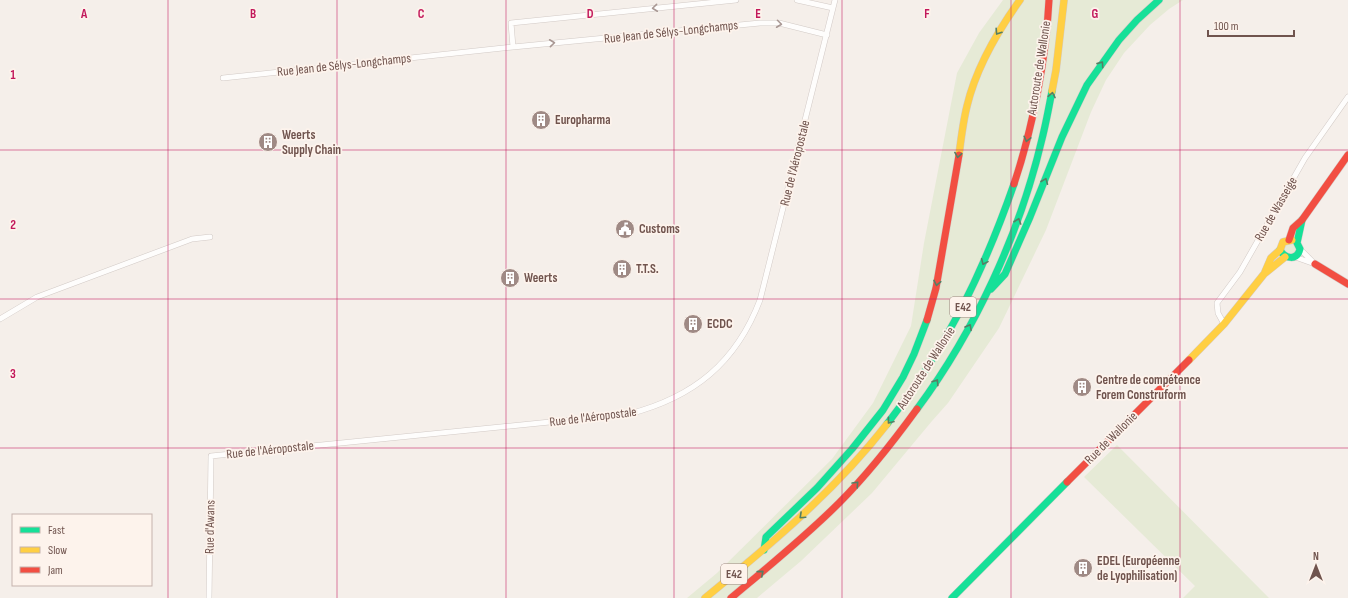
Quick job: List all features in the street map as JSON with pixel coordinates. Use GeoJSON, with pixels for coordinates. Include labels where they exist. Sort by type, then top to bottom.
{"type":"FeatureCollection","features":[{"type":"Feature","properties":{"kind":"main road"},"geometry":{"type":"LineString","coordinates":[[764,550],[766,537],[817,488],[852,449],[883,410],[912,360],[925,326],[936,288],[967,106],[976,79],[994,38],[1020,0]]}},
{"type":"Feature","properties":{"kind":"main road","name":"Autoroute de Wallonie"},"geometry":{"type":"LineString","coordinates":[[731,598],[802,538],[840,502],[909,421],[951,359],[986,295],[1015,230],[1036,164],[1052,94],[1062,33],[1064,0]]}},
{"type":"Feature","properties":{"kind":"main road"},"geometry":{"type":"LineString","coordinates":[[986,295],[1006,274],[1062,137],[1087,85],[1119,40],[1159,0]]}},
{"type":"Feature","properties":{"kind":"main road","name":"Autoroute de Wallonie"},"geometry":{"type":"LineString","coordinates":[[705,598],[764,550],[829,491],[876,439],[918,383],[957,320],[973,288],[1000,225],[1022,158],[1030,126],[1043,58],[1049,2]]}},
{"type":"Feature","properties":{"kind":"main road","name":"Rue de Wallonie"},"geometry":{"type":"LineString","coordinates":[[1264,274],[1271,258],[1280,250],[1284,242],[1289,240],[1291,229],[1295,224],[1302,220],[1348,155]]}},
{"type":"Feature","properties":{"kind":"main road","name":"Rue de Wallonie"},"geometry":{"type":"LineString","coordinates":[[1295,257],[1298,253],[1302,220]]}},
{"type":"Feature","properties":{"kind":"main road"},"geometry":{"type":"LineString","coordinates":[[1289,240],[1292,240],[1298,246]]}},
{"type":"Feature","properties":{"kind":"main road"},"geometry":{"type":"LineString","coordinates":[[1280,250],[1285,257],[1295,257]]}},
{"type":"Feature","properties":{"kind":"main road","name":"Rue de Wallonie"},"geometry":{"type":"LineString","coordinates":[[952,598],[1224,324],[1264,274],[1285,257]]}},
{"type":"Feature","properties":{"kind":"main road"},"geometry":{"type":"LineString","coordinates":[[1315,264],[1348,284]]}},
{"type":"Feature","properties":{"kind":"street","name":"Rue Jean de Sélys-Longchamps"},"geometry":{"type":"LineString","coordinates":[[513,47],[511,23],[736,0]]}},
{"type":"Feature","properties":{"kind":"street"},"geometry":{"type":"LineString","coordinates":[[796,0],[833,8]]}},
{"type":"Feature","properties":{"kind":"street","name":"Rue de l'Aéropostale"},"geometry":{"type":"LineString","coordinates":[[211,456],[628,414],[670,401],[693,388],[726,359],[742,338],[758,306],[835,0]]}},
{"type":"Feature","properties":{"kind":"street","name":"Rue Jean de Sélys-Longchamps"},"geometry":{"type":"LineString","coordinates":[[223,78],[513,47],[760,23],[779,23],[827,35]]}},
{"type":"Feature","properties":{"kind":"street","name":"Rue de Wasseige"},"geometry":{"type":"LineString","coordinates":[[1224,324],[1218,313],[1218,303],[1240,272],[1305,158],[1348,97]]}},
{"type":"Feature","properties":{"kind":"street"},"geometry":{"type":"LineString","coordinates":[[0,319],[37,297],[192,239],[210,237]]}},
{"type":"Feature","properties":{"kind":"street"},"geometry":{"type":"LineString","coordinates":[[1298,246],[1315,264]]}},
{"type":"Feature","properties":{"kind":"street"},"geometry":{"type":"LineString","coordinates":[[1295,257],[1315,264]]}},
{"type":"Feature","properties":{"kind":"street","name":"Rue d'Awans"},"geometry":{"type":"LineString","coordinates":[[209,598],[211,456]]}},
{"type":"Feature","properties":{"kind":"green space"},"geometry":{"type":"Polygon","coordinates":[[[1003,0],[1183,0],[1169,9],[1150,25],[1124,53],[1106,80],[1091,112],[1046,230],[999,328],[948,403],[872,493],[801,561],[757,598],[687,598],[717,573],[832,459],[873,403],[911,326],[924,243],[957,73],[979,33],[1003,0]]]}},
{"type":"Feature","properties":{"kind":"green space"},"geometry":{"type":"Polygon","coordinates":[[[1288,243],[1292,243],[1296,249],[1292,255],[1288,255],[1284,251],[1284,247],[1288,243]]]}},
{"type":"Feature","properties":{"kind":"green space"},"geometry":{"type":"Polygon","coordinates":[[[1117,445],[1269,598],[1183,598],[1195,586],[1084,477],[1117,445]]]}},
{"type":"Feature","properties":{"kind":"traffic: fast"},"geometry":{"type":"LineString","coordinates":[[991,289],[1005,274],[1062,137],[1087,85],[1119,40],[1137,20],[1159,0]]}},
{"type":"Feature","properties":{"kind":"traffic: fast"},"geometry":{"type":"LineString","coordinates":[[917,409],[958,347],[993,280],[1008,245],[1033,174],[1052,91]]}},
{"type":"Feature","properties":{"kind":"traffic: fast"},"geometry":{"type":"LineString","coordinates":[[887,424],[927,367],[945,339],[961,309],[976,279],[1014,184]]}},
{"type":"Feature","properties":{"kind":"traffic: fast"},"geometry":{"type":"LineString","coordinates":[[1280,250],[1288,257],[1294,257],[1298,253],[1300,249],[1297,243],[1302,220]]}},
{"type":"Feature","properties":{"kind":"traffic: fast"},"geometry":{"type":"LineString","coordinates":[[764,550],[766,537],[817,488],[852,449],[883,410],[903,377],[914,354],[927,320]]}},
{"type":"Feature","properties":{"kind":"traffic: fast"},"geometry":{"type":"LineString","coordinates":[[952,598],[1067,482]]}},
{"type":"Feature","properties":{"kind":"traffic: slow"},"geometry":{"type":"LineString","coordinates":[[959,155],[962,130],[976,78],[995,38],[1020,0]]}},
{"type":"Feature","properties":{"kind":"traffic: slow"},"geometry":{"type":"LineString","coordinates":[[1052,91],[1056,70],[1064,0]]}},
{"type":"Feature","properties":{"kind":"traffic: slow"},"geometry":{"type":"LineString","coordinates":[[1265,272],[1271,258],[1280,250],[1283,242],[1292,240]]}},
{"type":"Feature","properties":{"kind":"traffic: slow"},"geometry":{"type":"LineString","coordinates":[[1189,360],[1224,324],[1264,274],[1285,257]]}},
{"type":"Feature","properties":{"kind":"traffic: slow"},"geometry":{"type":"LineString","coordinates":[[705,598],[754,558],[824,495],[867,449],[887,424]]}},
{"type":"Feature","properties":{"kind":"traffic: jam"},"geometry":{"type":"LineString","coordinates":[[1014,184],[1027,140],[1038,93],[1045,46],[1049,0]]}},
{"type":"Feature","properties":{"kind":"traffic: jam"},"geometry":{"type":"LineString","coordinates":[[927,320],[936,288],[959,155]]}},
{"type":"Feature","properties":{"kind":"traffic: jam"},"geometry":{"type":"LineString","coordinates":[[1289,240],[1293,228],[1302,220],[1348,155]]}},
{"type":"Feature","properties":{"kind":"traffic: jam"},"geometry":{"type":"LineString","coordinates":[[1315,264],[1348,284]]}},
{"type":"Feature","properties":{"kind":"traffic: jam"},"geometry":{"type":"LineString","coordinates":[[1067,482],[1189,360]]}},
{"type":"Feature","properties":{"kind":"traffic: jam"},"geometry":{"type":"LineString","coordinates":[[731,598],[800,540],[839,503],[880,458],[917,409]]}},
{"type":"Feature","properties":{"kind":"place","name":"Europharma"},"geometry":{"type":"Point","coordinates":[541,120]}},
{"type":"Feature","properties":{"kind":"place","name":"Weerts Supply Chain"},"geometry":{"type":"Point","coordinates":[268,142]}},
{"type":"Feature","properties":{"kind":"place","name":"Customs"},"geometry":{"type":"Point","coordinates":[625,229]}},
{"type":"Feature","properties":{"kind":"place","name":"T.T.S."},"geometry":{"type":"Point","coordinates":[622,269]}},
{"type":"Feature","properties":{"kind":"place","name":"Weerts"},"geometry":{"type":"Point","coordinates":[510,278]}},
{"type":"Feature","properties":{"kind":"place","name":"ECDC"},"geometry":{"type":"Point","coordinates":[693,324]}},
{"type":"Feature","properties":{"kind":"place","name":"Centre de compétence Forem Construform"},"geometry":{"type":"Point","coordinates":[1082,387]}},
{"type":"Feature","properties":{"kind":"place","name":"EDEL (Européenne de Lyophilisation)"},"geometry":{"type":"Point","coordinates":[1083,568]}}]}
